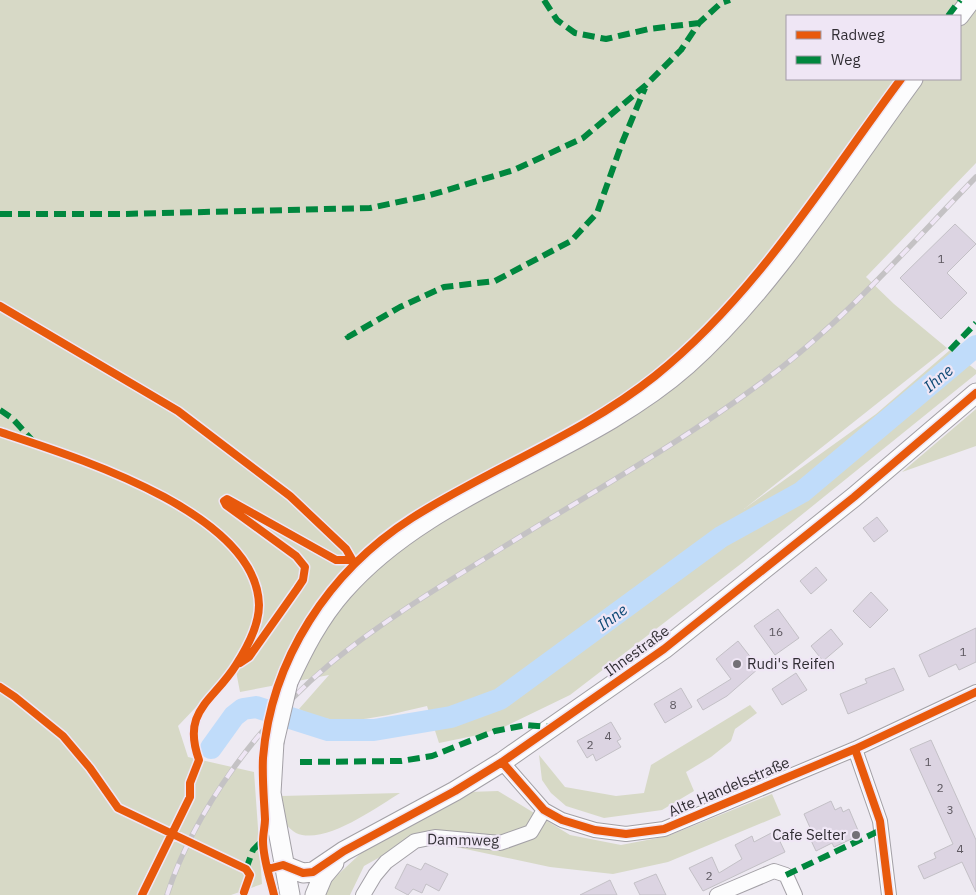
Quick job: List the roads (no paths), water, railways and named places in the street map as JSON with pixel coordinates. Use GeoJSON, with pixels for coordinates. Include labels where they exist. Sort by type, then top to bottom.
{"type":"FeatureCollection","features":[{"type":"Feature","properties":{"kind":"main road"},"geometry":{"type":"LineString","coordinates":[[960,15],[971,0]]}},
{"type":"Feature","properties":{"kind":"main road"},"geometry":{"type":"LineString","coordinates":[[290,895],[271,794],[271,773],[280,708],[288,682],[309,638],[342,591],[362,571],[420,526],[465,498],[623,414],[687,364],[765,281],[911,80]]}},
{"type":"Feature","properties":{"kind":"main road","name":"Ihnestraße"},"geometry":{"type":"LineString","coordinates":[[283,865],[303,873],[313,872],[344,851],[455,791],[502,762],[618,683],[678,638],[854,497],[976,393]]}},
{"type":"Feature","properties":{"kind":"main road"},"geometry":{"type":"LineString","coordinates":[[315,895],[324,876],[344,851]]}},
{"type":"Feature","properties":{"kind":"street","name":"Alte Handelsstraße"},"geometry":{"type":"LineString","coordinates":[[502,762],[544,810],[562,820],[595,830],[626,834],[664,829],[855,749],[976,692]]}},
{"type":"Feature","properties":{"kind":"street"},"geometry":{"type":"LineString","coordinates":[[855,749],[880,821],[890,895]]}},
{"type":"Feature","properties":{"kind":"street","name":"Dammweg"},"geometry":{"type":"LineString","coordinates":[[363,895],[375,875],[386,862],[415,841],[435,837],[500,843],[531,832],[544,810]]}},
{"type":"Feature","properties":{"kind":"street"},"geometry":{"type":"LineString","coordinates":[[717,895],[774,871],[786,875],[795,895]]}},
{"type":"Feature","properties":{"kind":"waterway","name":"Ihne"},"geometry":{"type":"LineString","coordinates":[[211,748],[234,716],[243,709],[256,707],[328,730],[374,730],[451,717],[500,699],[721,537],[802,492],[976,346]]}},
{"type":"Feature","properties":{"kind":"railway"},"geometry":{"type":"LineString","coordinates":[[167,895],[179,863],[195,831],[233,768],[256,739],[305,686],[331,663],[373,631],[416,602],[667,447],[761,383],[819,336],[846,311],[976,177]]}},
{"type":"Feature","properties":{"kind":"place","name":"Rudi's Reifen"},"geometry":{"type":"Point","coordinates":[737,664]}},
{"type":"Feature","properties":{"kind":"place","name":"Cafe Selter"},"geometry":{"type":"Point","coordinates":[856,835]}}]}
